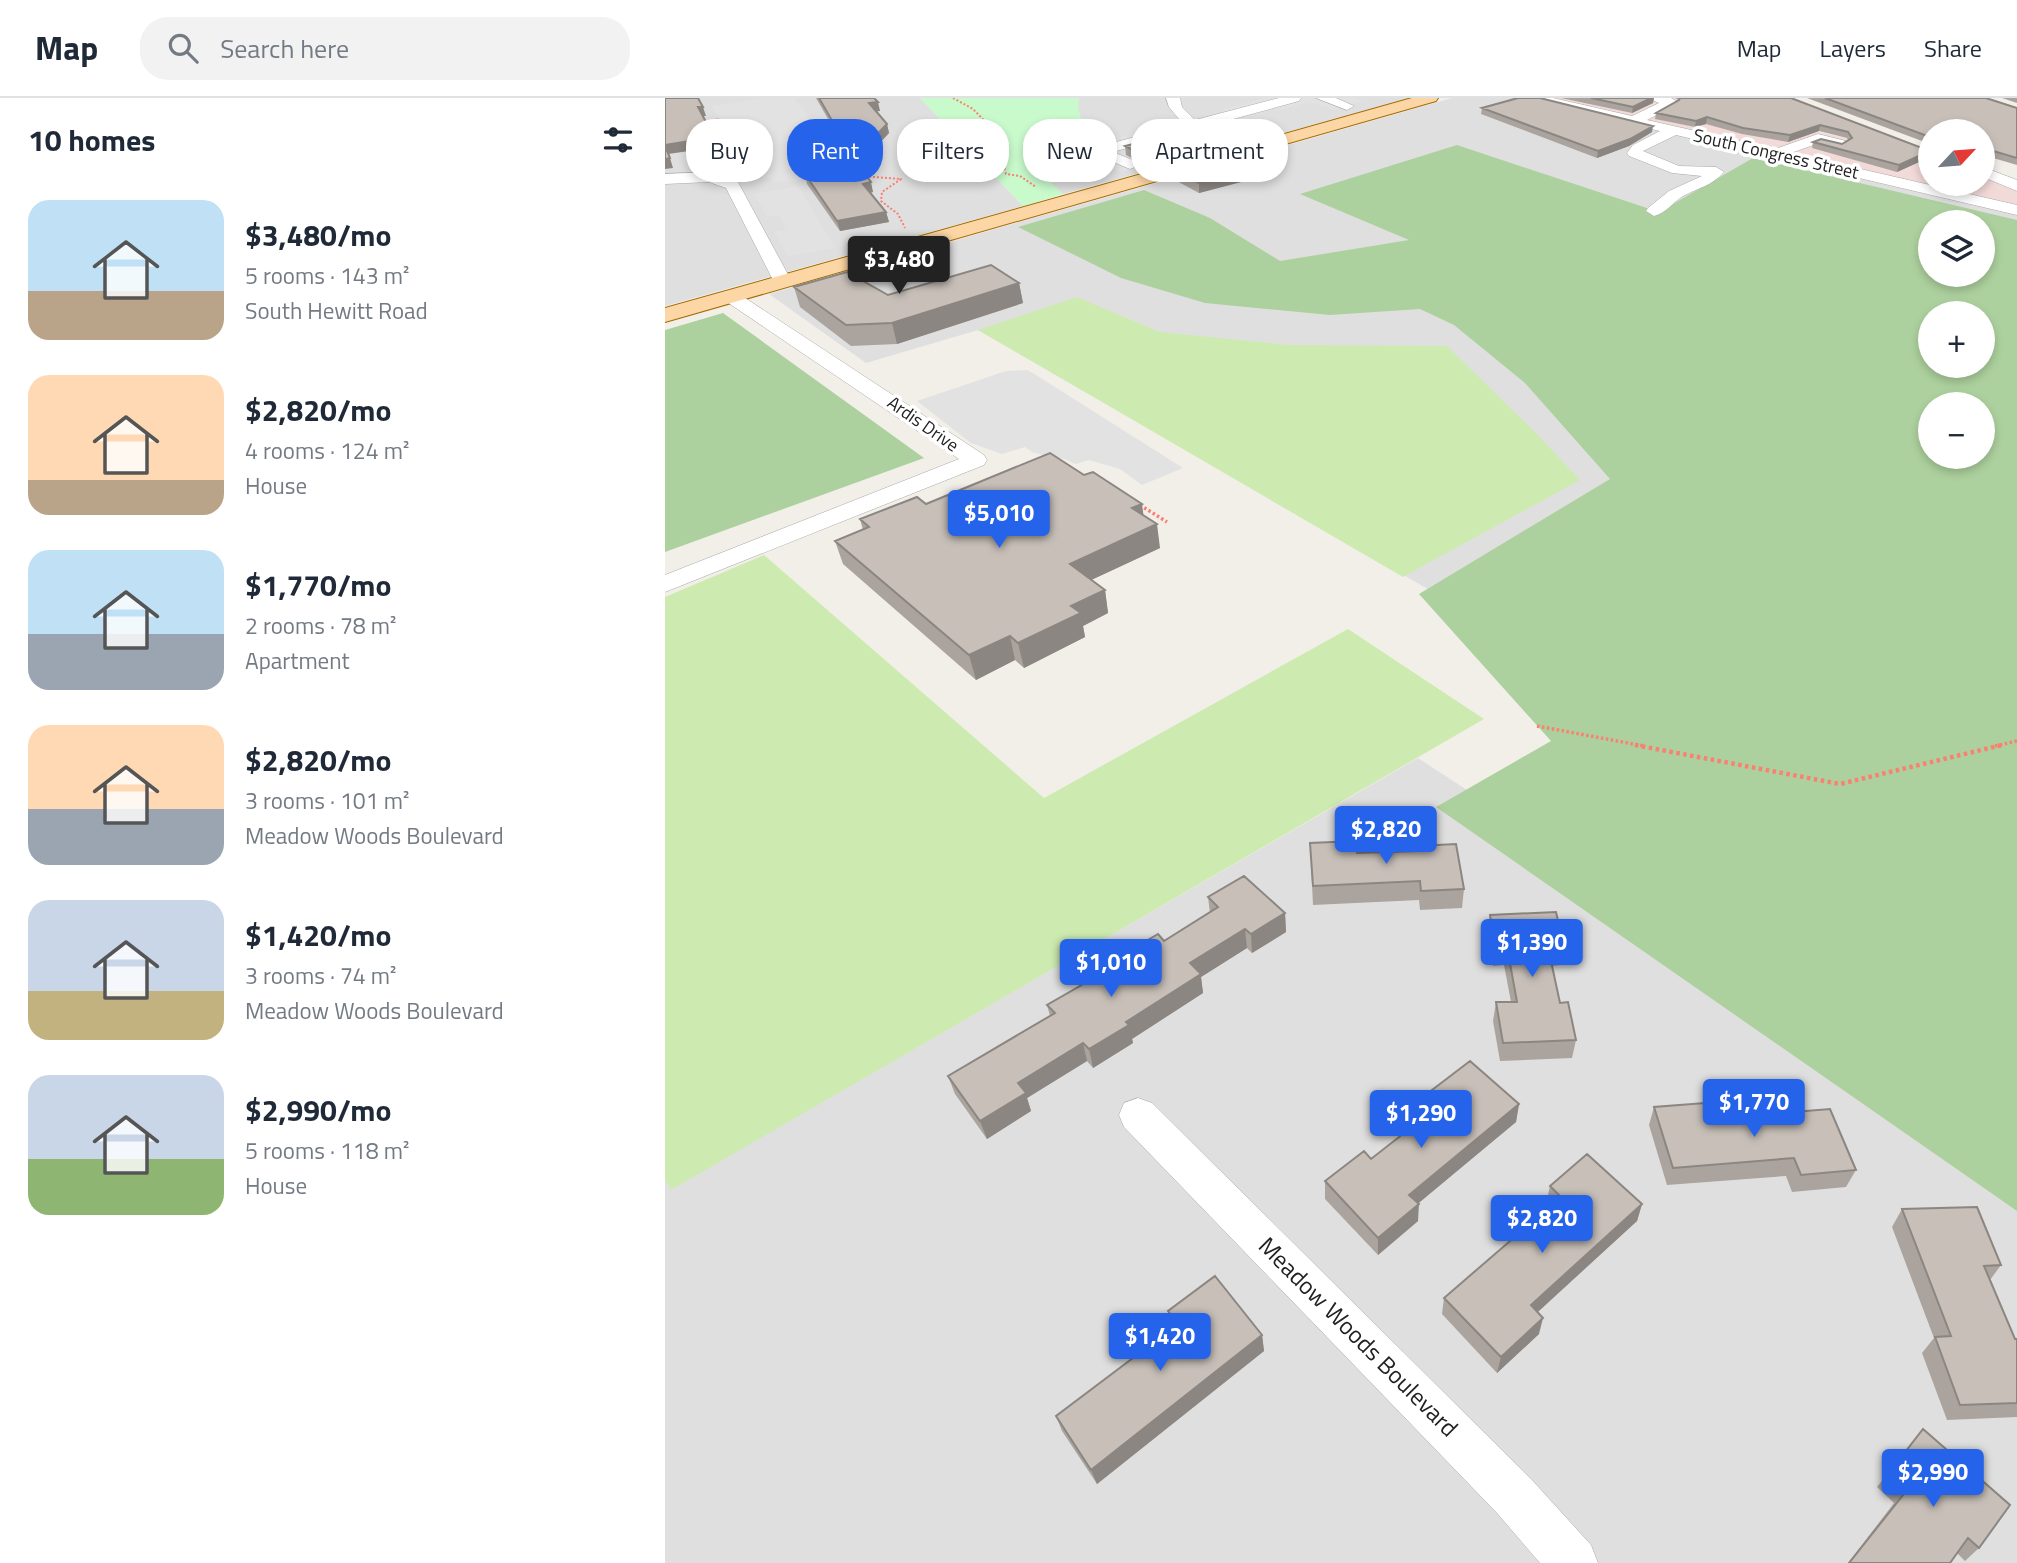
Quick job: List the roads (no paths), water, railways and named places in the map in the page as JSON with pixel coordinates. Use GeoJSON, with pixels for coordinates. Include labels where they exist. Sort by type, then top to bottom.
{"type":"FeatureCollection","features":[{"type":"Feature","properties":{"kind":"main road"},"geometry":{"type":"LineString","coordinates":[[1288,138],[1430,98]]}},
{"type":"Feature","properties":{"kind":"main road"},"geometry":{"type":"LineString","coordinates":[[665,315],[1132,182]]}},
{"type":"Feature","properties":{"kind":"street"},"geometry":{"type":"LineString","coordinates":[[1173,98],[1173,103],[1187,119]]}},
{"type":"Feature","properties":{"kind":"street"},"geometry":{"type":"LineString","coordinates":[[1218,119],[1294,98]]}},
{"type":"Feature","properties":{"kind":"street"},"geometry":{"type":"LineString","coordinates":[[1323,98],[1347,106]]}},
{"type":"Feature","properties":{"kind":"street","name":"South Congress Street"},"geometry":{"type":"LineString","coordinates":[[1536,98],[1556,110],[1608,115],[2017,210]]}},
{"type":"Feature","properties":{"kind":"street"},"geometry":{"type":"LineString","coordinates":[[1633,121],[1671,102],[1655,98]]}},
{"type":"Feature","properties":{"kind":"street"},"geometry":{"type":"LineString","coordinates":[[1570,122],[1586,122],[1608,115]]}},
{"type":"Feature","properties":{"kind":"street"},"geometry":{"type":"LineString","coordinates":[[1674,130],[1638,148],[1635,153],[1677,170],[1716,172]]}},
{"type":"Feature","properties":{"kind":"street"},"geometry":{"type":"LineString","coordinates":[[1775,154],[1818,138],[1844,152]]}},
{"type":"Feature","properties":{"kind":"street"},"geometry":{"type":"LineString","coordinates":[[1130,164],[1099,151],[1131,142]]}},
{"type":"Feature","properties":{"kind":"street"},"geometry":{"type":"LineString","coordinates":[[1654,211],[1675,194],[1708,179],[1729,160],[1752,149]]}},
{"type":"Feature","properties":{"kind":"street"},"geometry":{"type":"LineString","coordinates":[[665,180],[711,177],[732,185],[783,282]]}},
{"type":"Feature","properties":{"kind":"street"},"geometry":{"type":"LineString","coordinates":[[1995,177],[2017,186]]}},
{"type":"Feature","properties":{"kind":"street","name":"Ardis Drive"},"geometry":{"type":"LineString","coordinates":[[665,584],[976,460],[730,296]]}},
{"type":"Feature","properties":{"kind":"street","name":"Meadow Woods Boulevard"},"geometry":{"type":"LineString","coordinates":[[1138,1115],[1514,1496],[1573,1563]]}}]}
